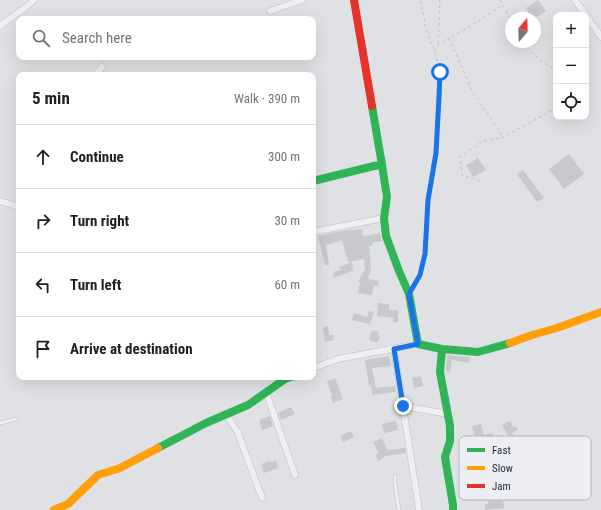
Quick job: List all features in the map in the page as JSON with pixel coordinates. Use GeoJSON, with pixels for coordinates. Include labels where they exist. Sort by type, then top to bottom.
{"type":"FeatureCollection","features":[{"type":"Feature","properties":{"kind":"street"},"geometry":{"type":"LineString","coordinates":[[0,26],[34,0]]}},
{"type":"Feature","properties":{"kind":"street"},"geometry":{"type":"LineString","coordinates":[[270,11],[302,0]]}},
{"type":"Feature","properties":{"kind":"street"},"geometry":{"type":"LineString","coordinates":[[354,0],[387,197],[384,218],[386,236],[409,294],[418,344]]}},
{"type":"Feature","properties":{"kind":"street"},"geometry":{"type":"LineString","coordinates":[[575,0],[584,12]]}},
{"type":"Feature","properties":{"kind":"street"},"geometry":{"type":"LineString","coordinates":[[589,19],[601,36]]}},
{"type":"Feature","properties":{"kind":"street"},"geometry":{"type":"LineString","coordinates":[[98,72],[102,67]]}},
{"type":"Feature","properties":{"kind":"street"},"geometry":{"type":"LineString","coordinates":[[316,180],[382,165]]}},
{"type":"Feature","properties":{"kind":"street"},"geometry":{"type":"LineString","coordinates":[[0,201],[16,206]]}},
{"type":"Feature","properties":{"kind":"street"},"geometry":{"type":"LineString","coordinates":[[316,231],[384,218]]}},
{"type":"Feature","properties":{"kind":"street"},"geometry":{"type":"LineString","coordinates":[[316,367],[338,359],[418,344],[442,349],[478,352],[506,345],[532,334],[557,328],[601,312]]}},
{"type":"Feature","properties":{"kind":"street"},"geometry":{"type":"LineString","coordinates":[[394,349],[419,510]]}},
{"type":"Feature","properties":{"kind":"street"},"geometry":{"type":"LineString","coordinates":[[442,349],[440,372],[450,426],[450,441],[445,457],[453,510]]}},
{"type":"Feature","properties":{"kind":"street"},"geometry":{"type":"LineString","coordinates":[[54,510],[68,504],[98,475],[120,468],[206,423],[248,405],[284,380]]}},
{"type":"Feature","properties":{"kind":"street"},"geometry":{"type":"LineString","coordinates":[[266,392],[295,475]]}},
{"type":"Feature","properties":{"kind":"street"},"geometry":{"type":"LineString","coordinates":[[403,406],[448,414]]}},
{"type":"Feature","properties":{"kind":"street"},"geometry":{"type":"LineString","coordinates":[[226,414],[238,433],[262,498]]}},
{"type":"Feature","properties":{"kind":"lane"},"geometry":{"type":"LineString","coordinates":[[0,423],[16,419]]}},
{"type":"Feature","properties":{"kind":"lane"},"geometry":{"type":"LineString","coordinates":[[395,476],[399,510]]}},
{"type":"Feature","properties":{"kind":"path"},"geometry":{"type":"LineString","coordinates":[[409,294],[420,275],[425,254],[428,200],[436,153],[439,97],[440,72],[425,25],[421,0]]}},
{"type":"Feature","properties":{"kind":"path"},"geometry":{"type":"LineString","coordinates":[[435,53],[438,45],[440,0]]}},
{"type":"Feature","properties":{"kind":"path"},"geometry":{"type":"LineString","coordinates":[[500,0],[507,12]]}},
{"type":"Feature","properties":{"kind":"path"},"geometry":{"type":"LineString","coordinates":[[438,45],[503,5]]}},
{"type":"Feature","properties":{"kind":"path"},"geometry":{"type":"LineString","coordinates":[[449,38],[473,93],[504,137]]}},
{"type":"Feature","properties":{"kind":"path"},"geometry":{"type":"LineString","coordinates":[[527,48],[546,65],[553,68]]}},
{"type":"Feature","properties":{"kind":"path"},"geometry":{"type":"LineString","coordinates":[[480,181],[462,175],[460,157],[483,141],[504,137],[553,110]]}},
{"type":"Feature","properties":{"kind":"building"},"geometry":{"type":"Polygon","coordinates":[[[538,0],[546,11],[541,14],[541,12],[528,12],[526,8],[538,0]]]}},
{"type":"Feature","properties":{"kind":"building"},"geometry":{"type":"Polygon","coordinates":[[[569,154],[584,174],[564,189],[549,169],[569,154]]]}},
{"type":"Feature","properties":{"kind":"building"},"geometry":{"type":"Polygon","coordinates":[[[478,158],[486,170],[473,177],[466,165],[478,158]]]}},
{"type":"Feature","properties":{"kind":"building"},"geometry":{"type":"Polygon","coordinates":[[[523,170],[544,198],[537,202],[517,174],[523,170]]]}},
{"type":"Feature","properties":{"kind":"building"},"geometry":{"type":"Polygon","coordinates":[[[362,229],[363,236],[380,233],[382,241],[372,243],[373,246],[369,246],[371,268],[368,279],[379,281],[378,286],[374,285],[372,295],[358,293],[360,282],[358,282],[365,269],[364,259],[348,262],[342,240],[326,245],[329,265],[325,265],[318,236],[341,231],[362,229]]]}},
{"type":"Feature","properties":{"kind":"building"},"geometry":{"type":"Polygon","coordinates":[[[352,262],[353,271],[333,278],[334,272],[341,270],[339,267],[352,262]]]}},
{"type":"Feature","properties":{"kind":"building"},"geometry":{"type":"Polygon","coordinates":[[[378,303],[389,304],[389,310],[398,310],[398,322],[393,322],[393,318],[377,316],[378,303]]]}},
{"type":"Feature","properties":{"kind":"building"},"geometry":{"type":"Polygon","coordinates":[[[369,311],[374,312],[370,324],[352,320],[354,313],[367,317],[369,311]]]}},
{"type":"Feature","properties":{"kind":"building"},"geometry":{"type":"Polygon","coordinates":[[[328,326],[329,335],[333,335],[334,340],[325,342],[323,327],[328,326]]]}},
{"type":"Feature","properties":{"kind":"building"},"geometry":{"type":"Polygon","coordinates":[[[372,330],[379,332],[377,335],[380,336],[378,343],[369,340],[372,330]]]}},
{"type":"Feature","properties":{"kind":"building"},"geometry":{"type":"Polygon","coordinates":[[[447,355],[470,357],[469,363],[452,360],[450,372],[446,371],[447,355]]]}},
{"type":"Feature","properties":{"kind":"building"},"geometry":{"type":"Polygon","coordinates":[[[389,356],[391,366],[372,368],[376,388],[395,386],[396,392],[372,395],[365,360],[389,356]]]}},
{"type":"Feature","properties":{"kind":"building"},"geometry":{"type":"Polygon","coordinates":[[[421,376],[423,386],[414,388],[412,378],[421,376]]]}},
{"type":"Feature","properties":{"kind":"building"},"geometry":{"type":"Polygon","coordinates":[[[335,378],[343,399],[333,403],[327,381],[335,378]]]}},
{"type":"Feature","properties":{"kind":"building"},"geometry":{"type":"Polygon","coordinates":[[[291,407],[295,414],[281,420],[278,413],[291,407]]]}},
{"type":"Feature","properties":{"kind":"building"},"geometry":{"type":"Polygon","coordinates":[[[270,416],[273,426],[262,430],[259,420],[270,416]]]}},
{"type":"Feature","properties":{"kind":"building"},"geometry":{"type":"Polygon","coordinates":[[[396,421],[398,430],[384,433],[382,424],[396,421]]]}},
{"type":"Feature","properties":{"kind":"building"},"geometry":{"type":"Polygon","coordinates":[[[510,421],[513,427],[515,426],[518,430],[512,433],[513,436],[508,436],[502,425],[510,421]]]}},
{"type":"Feature","properties":{"kind":"building"},"geometry":{"type":"Polygon","coordinates":[[[481,424],[484,435],[492,433],[493,436],[474,436],[472,426],[481,424]]]}},
{"type":"Feature","properties":{"kind":"building"},"geometry":{"type":"Polygon","coordinates":[[[351,431],[354,437],[343,442],[340,436],[351,431]]]}},
{"type":"Feature","properties":{"kind":"building"},"geometry":{"type":"Polygon","coordinates":[[[382,438],[387,450],[405,448],[406,453],[386,456],[378,461],[375,455],[379,453],[373,442],[382,438]]]}},
{"type":"Feature","properties":{"kind":"building"},"geometry":{"type":"Polygon","coordinates":[[[276,461],[278,468],[264,473],[261,464],[276,461]]]}},
{"type":"Feature","properties":{"kind":"building"},"geometry":{"type":"Polygon","coordinates":[[[488,500],[503,500],[504,508],[485,510],[485,504],[488,504],[488,500]]]}},
{"type":"Feature","properties":{"kind":"traffic: fast"},"geometry":{"type":"LineString","coordinates":[[372,106],[382,165]]}},
{"type":"Feature","properties":{"kind":"traffic: fast"},"geometry":{"type":"LineString","coordinates":[[316,180],[382,165],[387,197],[384,218],[386,236],[409,294],[418,344],[442,349],[478,352],[510,343]]}},
{"type":"Feature","properties":{"kind":"traffic: fast"},"geometry":{"type":"LineString","coordinates":[[442,349],[440,372],[450,426],[450,441],[445,457],[453,510]]}},
{"type":"Feature","properties":{"kind":"traffic: fast"},"geometry":{"type":"LineString","coordinates":[[158,448],[206,423],[248,405],[284,380]]}},
{"type":"Feature","properties":{"kind":"traffic: slow"},"geometry":{"type":"LineString","coordinates":[[510,343],[601,312]]}},
{"type":"Feature","properties":{"kind":"traffic: slow"},"geometry":{"type":"LineString","coordinates":[[54,510],[68,504],[98,475],[120,468],[158,448]]}},
{"type":"Feature","properties":{"kind":"traffic: jam"},"geometry":{"type":"LineString","coordinates":[[354,0],[372,106]]}},
{"type":"Feature","properties":{"kind":"route"},"geometry":{"type":"LineString","coordinates":[[403,406],[394,349],[418,344],[409,294],[420,275],[425,254],[428,200],[436,153],[440,72]]}}]}
